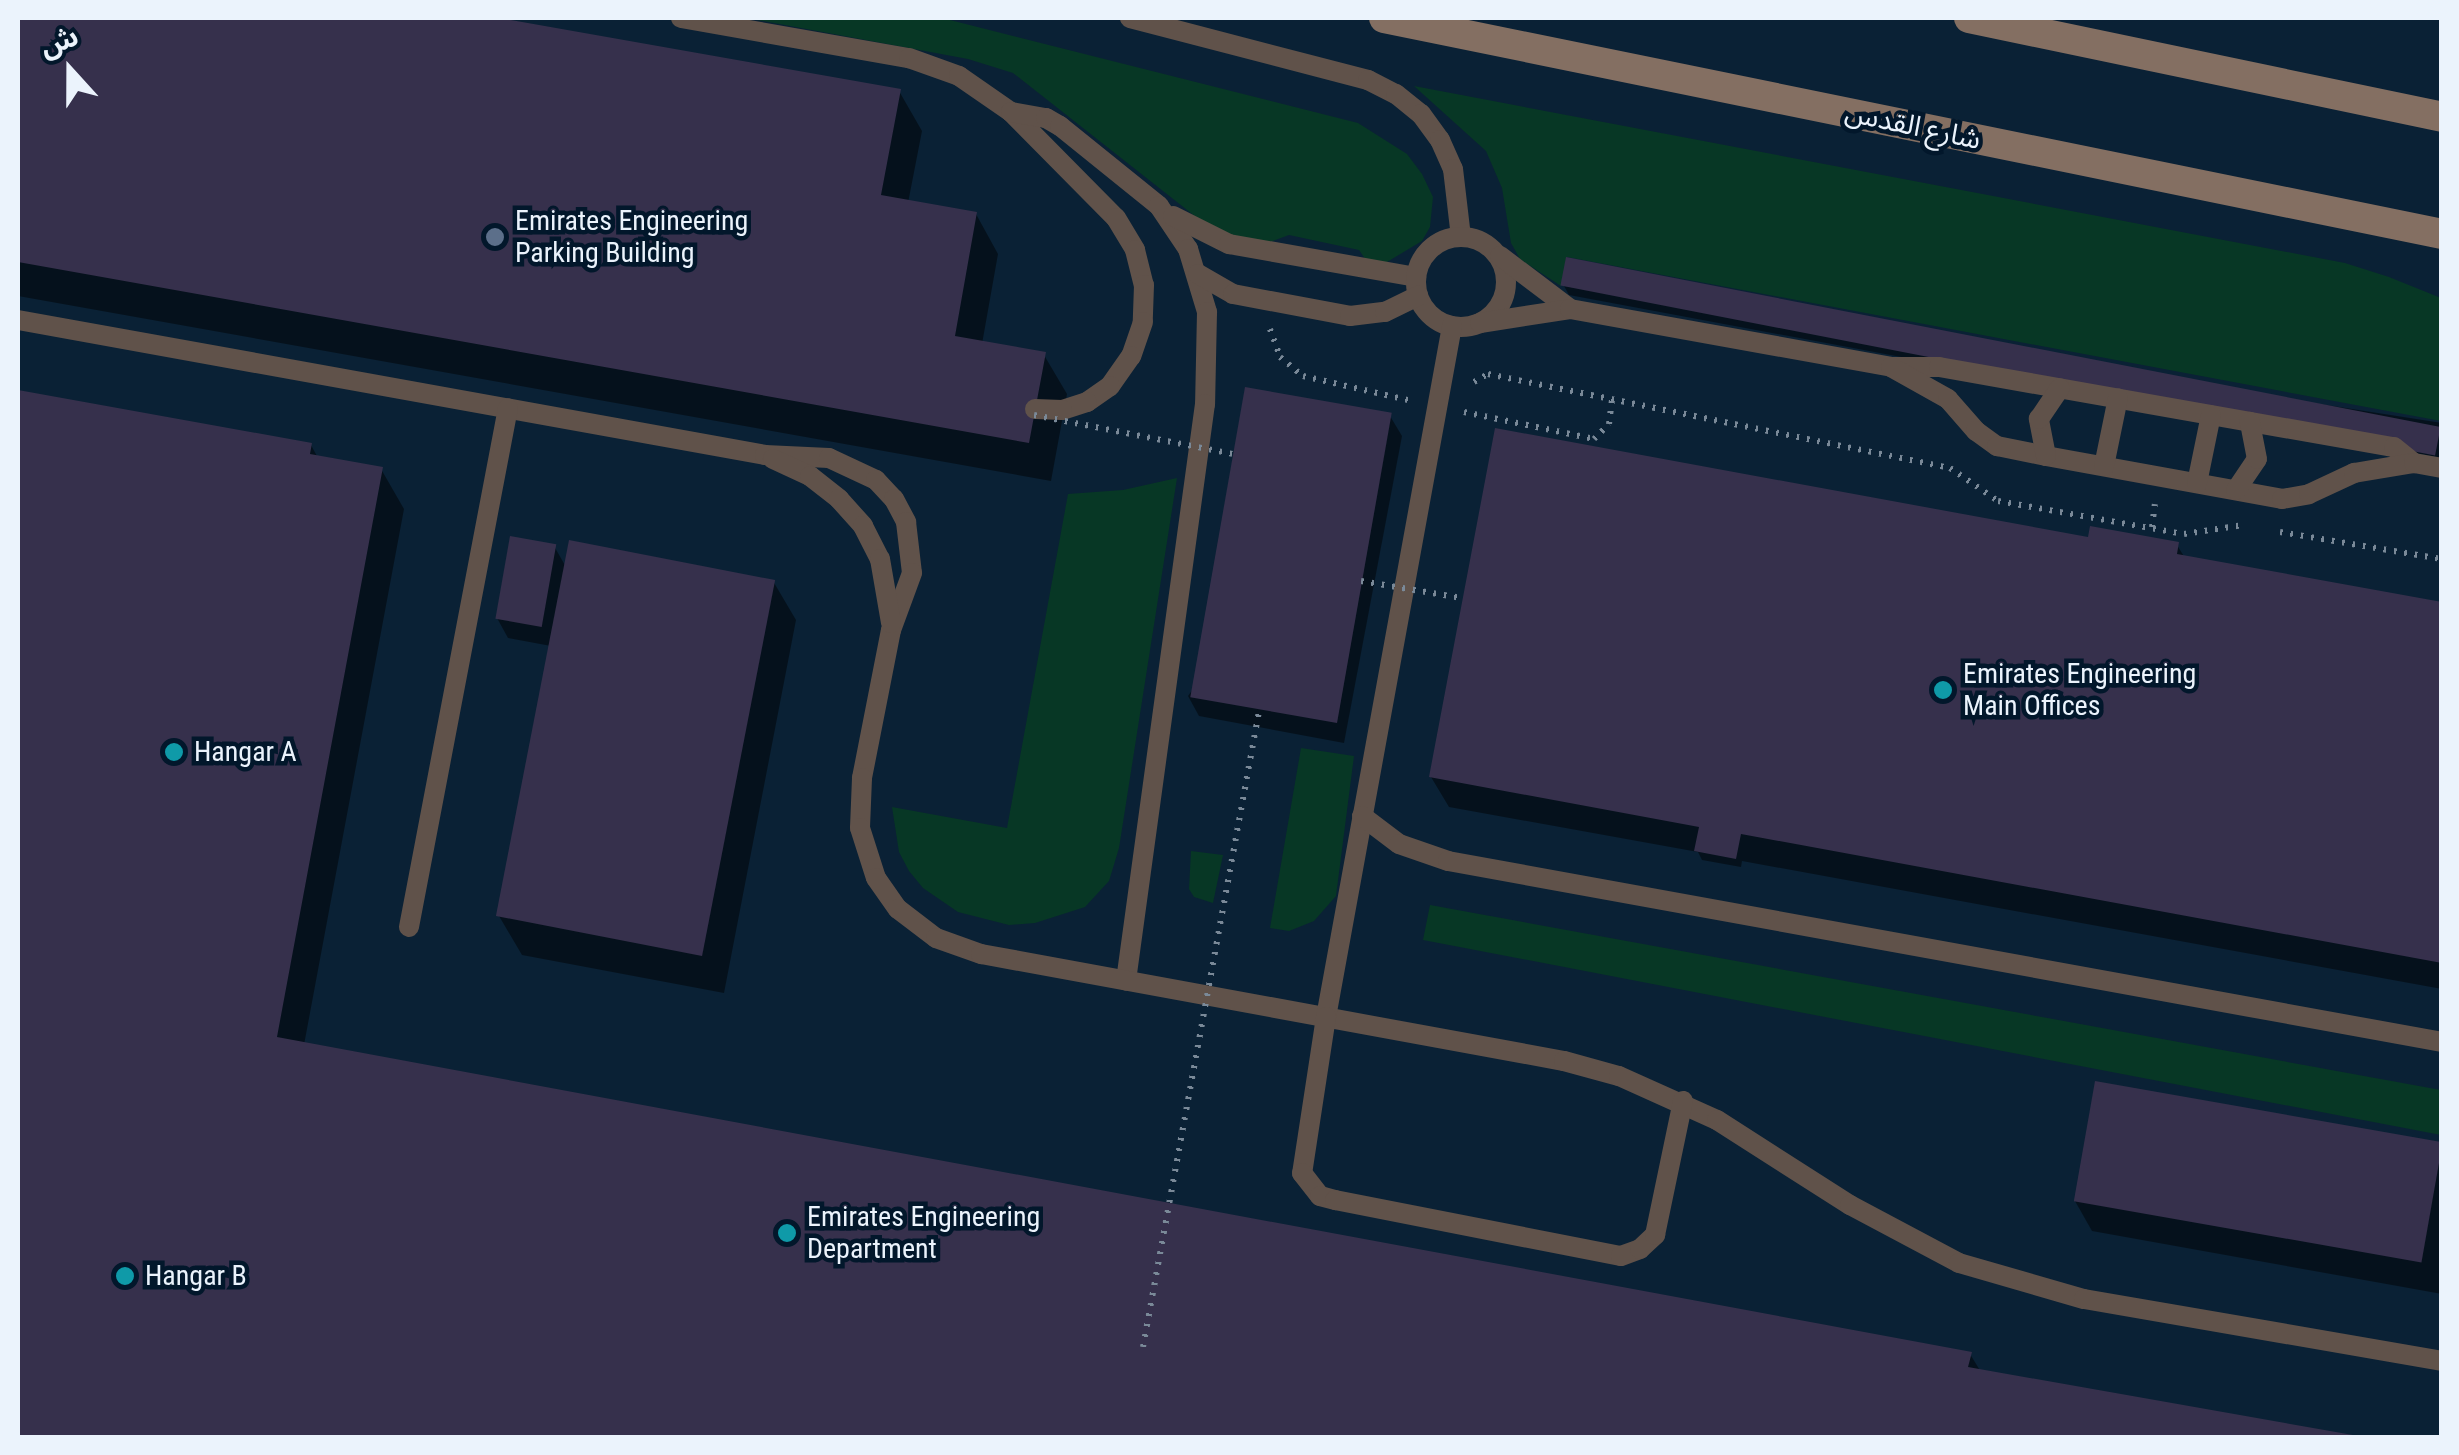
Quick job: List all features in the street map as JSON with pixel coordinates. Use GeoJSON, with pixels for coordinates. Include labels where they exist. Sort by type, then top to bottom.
{"type":"FeatureCollection","features":[{"type":"Feature","properties":{"kind":"main road","name":"شارع القدس"},"geometry":{"type":"LineString","coordinates":[[1384,18],[2442,234]]}},
{"type":"Feature","properties":{"kind":"main road"},"geometry":{"type":"LineString","coordinates":[[1970,18],[2442,117]]}},
{"type":"Feature","properties":{"kind":"lane"},"geometry":{"type":"LineString","coordinates":[[681,18],[910,58],[959,76],[1011,112],[1116,218],[1135,250],[1144,285],[1142,322],[1131,356],[1110,386],[1087,402],[1062,410],[1034,412]]}},
{"type":"Feature","properties":{"kind":"lane"},"geometry":{"type":"LineString","coordinates":[[1130,18],[1368,80],[1396,94],[1421,114],[1447,155],[1456,186],[1460,236]]}},
{"type":"Feature","properties":{"kind":"lane"},"geometry":{"type":"LineString","coordinates":[[1011,112],[1046,118],[1060,126],[1192,229],[1229,244],[1417,286]]}},
{"type":"Feature","properties":{"kind":"lane"},"geometry":{"type":"LineString","coordinates":[[1126,981],[1205,404],[1207,312],[1198,274],[1176,227],[1159,206]]}},
{"type":"Feature","properties":{"kind":"lane"},"geometry":{"type":"LineString","coordinates":[[1198,274],[1233,294],[1350,316],[1385,312],[1417,286],[1431,249],[1460,236],[1474,238],[1570,308]]}},
{"type":"Feature","properties":{"kind":"lane"},"geometry":{"type":"LineString","coordinates":[[1480,323],[1493,314],[1506,285],[1497,254]]}},
{"type":"Feature","properties":{"kind":"lane"},"geometry":{"type":"LineString","coordinates":[[1417,286],[1426,310],[1452,326],[1570,308],[1891,368],[1922,364],[2394,447],[2414,463]]}},
{"type":"Feature","properties":{"kind":"lane"},"geometry":{"type":"LineString","coordinates":[[18,320],[765,455],[829,458],[854,466],[894,499],[912,547],[912,573],[891,630],[862,778],[860,828],[876,878],[898,909],[936,938],[982,954],[1564,1061],[1619,1076],[1683,1102],[1903,1236],[1960,1263],[2084,1299],[2442,1362]]}},
{"type":"Feature","properties":{"kind":"lane"},"geometry":{"type":"LineString","coordinates":[[1452,326],[1326,1017],[1302,1174],[1320,1196],[1335,1200],[1621,1256],[1640,1249],[1655,1236],[1663,1216],[1683,1102]]}},
{"type":"Feature","properties":{"kind":"lane"},"geometry":{"type":"LineString","coordinates":[[1891,368],[1948,399],[1976,432],[1996,446],[2046,456],[2294,497],[2354,473],[2414,463],[2442,468]]}},
{"type":"Feature","properties":{"kind":"lane"},"geometry":{"type":"LineString","coordinates":[[2046,456],[2039,419],[2060,388]]}},
{"type":"Feature","properties":{"kind":"lane"},"geometry":{"type":"LineString","coordinates":[[2104,466],[2118,398]]}},
{"type":"Feature","properties":{"kind":"lane"},"geometry":{"type":"LineString","coordinates":[[409,927],[508,408]]}},
{"type":"Feature","properties":{"kind":"lane"},"geometry":{"type":"LineString","coordinates":[[2197,483],[2210,415]]}},
{"type":"Feature","properties":{"kind":"lane"},"geometry":{"type":"LineString","coordinates":[[2236,490],[2258,459],[2250,422]]}},
{"type":"Feature","properties":{"kind":"lane"},"geometry":{"type":"LineString","coordinates":[[765,455],[810,476],[839,499],[863,526],[880,559],[889,594],[891,630]]}},
{"type":"Feature","properties":{"kind":"lane"},"geometry":{"type":"LineString","coordinates":[[1362,816],[1399,844],[1448,861],[2442,1042]]}},
{"type":"Feature","properties":{"kind":"path"},"geometry":{"type":"LineString","coordinates":[[1466,412],[1476,379],[1488,374],[1950,468],[1998,501],[2184,534],[2229,525],[2251,526]]}},
{"type":"Feature","properties":{"kind":"path"},"geometry":{"type":"LineString","coordinates":[[1034,412],[1232,454]]}},
{"type":"Feature","properties":{"kind":"path"},"geometry":{"type":"LineString","coordinates":[[2270,530],[2442,559]]}},
{"type":"Feature","properties":{"kind":"path"},"geometry":{"type":"LineString","coordinates":[[1361,582],[1462,598]]}},
{"type":"Feature","properties":{"kind":"path"},"geometry":{"type":"LineString","coordinates":[[1143,1347],[1260,710]]}},
{"type":"Feature","properties":{"kind":"green space"},"geometry":{"type":"Polygon","coordinates":[[[747,18],[942,18],[1358,123],[1407,154],[1422,174],[1433,197],[1430,227],[1422,241],[1382,265],[1368,263],[1359,250],[1289,235],[1262,245],[1210,228],[1013,73],[968,59],[747,18]]]}},
{"type":"Feature","properties":{"kind":"green space"},"geometry":{"type":"Polygon","coordinates":[[[1414,86],[2345,263],[2389,277],[2441,298],[2441,421],[1567,257],[1561,286],[1520,259],[1511,243],[1502,188],[1486,151],[1414,86]]]}},
{"type":"Feature","properties":{"kind":"green space"},"geometry":{"type":"Polygon","coordinates":[[[1177,478],[1119,848],[1109,881],[1085,907],[1035,923],[1009,925],[958,912],[923,888],[909,871],[899,852],[892,807],[1007,828],[1068,494],[1123,490],[1177,478]]]}},
{"type":"Feature","properties":{"kind":"green space"},"geometry":{"type":"Polygon","coordinates":[[[1301,748],[1354,756],[1336,896],[1314,921],[1289,931],[1270,928],[1301,748]]]}},
{"type":"Feature","properties":{"kind":"green space"},"geometry":{"type":"Polygon","coordinates":[[[1191,851],[1223,855],[1213,903],[1194,897],[1189,889],[1191,851]]]}},
{"type":"Feature","properties":{"kind":"green space"},"geometry":{"type":"Polygon","coordinates":[[[1430,905],[2441,1090],[2441,1135],[1423,940],[1430,905]]]}},
{"type":"Feature","properties":{"kind":"building","name":"Emirates Engineering Parking Building"},"geometry":{"type":"Polygon","coordinates":[[[18,18],[500,18],[901,89],[881,195],[977,212],[955,336],[1046,352],[1029,443],[18,262],[18,18]]]}},
{"type":"Feature","properties":{"kind":"building"},"geometry":{"type":"Polygon","coordinates":[[[1566,257],[2441,427],[2435,455],[1560,285],[1566,257]]]}},
{"type":"Feature","properties":{"kind":"building"},"geometry":{"type":"Polygon","coordinates":[[[1245,387],[1392,413],[1337,723],[1190,697],[1245,387]]]}},
{"type":"Feature","properties":{"kind":"building","name":"Emirates Engineering Department"},"geometry":{"type":"Polygon","coordinates":[[[18,390],[312,443],[310,454],[383,467],[277,1037],[1972,1352],[1968,1367],[2370,1438],[18,1438],[18,390]]]}},
{"type":"Feature","properties":{"kind":"building","name":"Emirates Engineering Main Offices"},"geometry":{"type":"Polygon","coordinates":[[[1495,428],[2088,537],[2090,526],[2179,542],[2177,554],[2442,602],[2442,963],[1741,834],[1736,859],[1694,851],[1699,827],[1429,777],[1495,428]]]}},
{"type":"Feature","properties":{"kind":"building"},"geometry":{"type":"Polygon","coordinates":[[[510,536],[556,544],[542,627],[495,619],[510,536]]]}},
{"type":"Feature","properties":{"kind":"building"},"geometry":{"type":"Polygon","coordinates":[[[569,540],[775,580],[702,956],[496,916],[569,540]]]}},
{"type":"Feature","properties":{"kind":"building"},"geometry":{"type":"Polygon","coordinates":[[[2095,1081],[2442,1142],[2421,1262],[2074,1201],[2095,1081]]]}},
{"type":"Feature","properties":{"kind":"place","name":"Emirates Engineering Parking Building"},"geometry":{"type":"Point","coordinates":[495,237]}},
{"type":"Feature","properties":{"kind":"place","name":"Emirates Engineering Main Offices"},"geometry":{"type":"Point","coordinates":[1943,690]}},
{"type":"Feature","properties":{"kind":"place","name":"Hangar A"},"geometry":{"type":"Point","coordinates":[174,752]}},
{"type":"Feature","properties":{"kind":"place","name":"Emirates Engineering Department"},"geometry":{"type":"Point","coordinates":[787,1233]}},
{"type":"Feature","properties":{"kind":"place","name":"Hangar B"},"geometry":{"type":"Point","coordinates":[125,1276]}}]}
